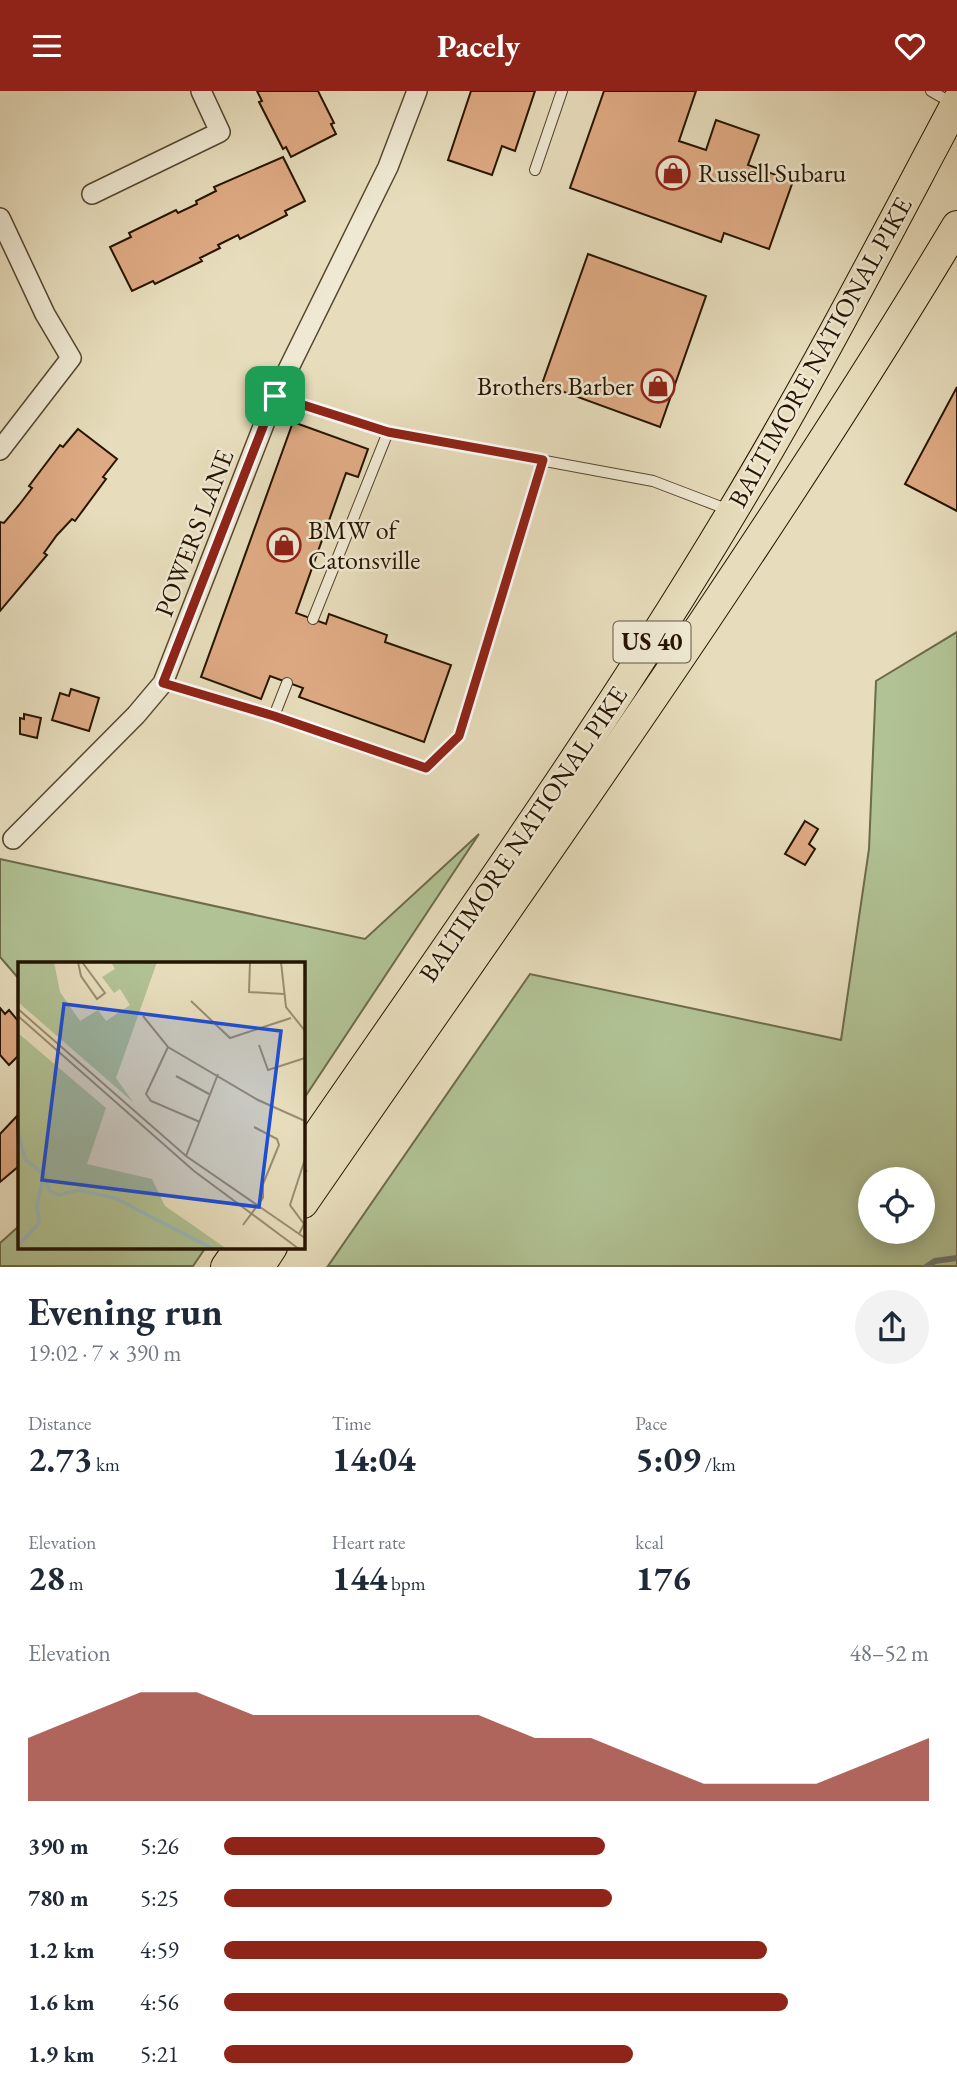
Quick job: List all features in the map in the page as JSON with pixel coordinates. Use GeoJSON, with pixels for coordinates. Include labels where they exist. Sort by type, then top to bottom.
{"type":"FeatureCollection","features":[{"type":"Feature","properties":{"kind":"main road","name":"BALTIMORE NATIONAL PIKE"},"geometry":{"type":"LineString","coordinates":[[304,1155],[576,760],[732,512],[950,101]]}},
{"type":"Feature","properties":{"kind":"main road","name":"BALTIMORE NATIONAL PIKE"},"geometry":{"type":"LineString","coordinates":[[304,1202],[687,646],[809,462],[957,226]]}},
{"type":"Feature","properties":{"kind":"main road"},"geometry":{"type":"LineString","coordinates":[[226,1266],[239,1249]]}},
{"type":"Feature","properties":{"kind":"main road"},"geometry":{"type":"LineString","coordinates":[[259,1266],[271,1249]]}},
{"type":"Feature","properties":{"kind":"street"},"geometry":{"type":"LineString","coordinates":[[92,194],[220,132],[201,91]]}},
{"type":"Feature","properties":{"kind":"street","name":"POWERS LANE"},"geometry":{"type":"LineString","coordinates":[[13,839],[136,715],[163,683],[275,396],[388,167],[417,91]]}},
{"type":"Feature","properties":{"kind":"street"},"geometry":{"type":"LineString","coordinates":[[0,218],[45,314],[71,358],[0,450]]}},
{"type":"Feature","properties":{"kind":"lane"},"geometry":{"type":"LineString","coordinates":[[535,170],[562,91]]}},
{"type":"Feature","properties":{"kind":"lane"},"geometry":{"type":"LineString","coordinates":[[275,396],[388,432],[653,481],[732,512]]}},
{"type":"Feature","properties":{"kind":"lane"},"geometry":{"type":"LineString","coordinates":[[313,619],[388,432]]}},
{"type":"Feature","properties":{"kind":"lane"},"geometry":{"type":"LineString","coordinates":[[163,683],[274,716],[426,768],[459,736],[543,460]]}},
{"type":"Feature","properties":{"kind":"lane"},"geometry":{"type":"LineString","coordinates":[[274,716],[287,683]]}},
{"type":"Feature","properties":{"kind":"green space"},"geometry":{"type":"Polygon","coordinates":[[[957,632],[957,1266],[328,1266],[530,974],[841,1040],[869,849],[876,681],[957,632]]]}},
{"type":"Feature","properties":{"kind":"green space"},"geometry":{"type":"Polygon","coordinates":[[[479,834],[304,1098],[304,962],[18,962],[18,978],[0,957],[0,859],[365,939],[479,834]]]}},
{"type":"Feature","properties":{"kind":"green space"},"geometry":{"type":"Polygon","coordinates":[[[18,1227],[18,1249],[205,1249],[193,1266],[0,1266],[0,1243],[18,1227]]]}},
{"type":"Feature","properties":{"kind":"building"},"geometry":{"type":"Polygon","coordinates":[[[257,91],[318,91],[334,123],[331,124],[336,134],[291,157],[286,147],[283,149],[259,102],[262,101],[257,91]]]}},
{"type":"Feature","properties":{"kind":"building"},"geometry":{"type":"Polygon","coordinates":[[[471,91],[535,91],[515,151],[502,146],[492,175],[448,160],[471,91]]]}},
{"type":"Feature","properties":{"kind":"building","name":"Russell Subaru"},"geometry":{"type":"Polygon","coordinates":[[[604,91],[696,91],[679,141],[706,150],[716,120],[759,135],[748,165],[793,181],[769,249],[724,233],[721,242],[570,188],[604,91]]]}},
{"type":"Feature","properties":{"kind":"building"},"geometry":{"type":"Polygon","coordinates":[[[283,157],[305,201],[285,211],[287,215],[240,239],[238,235],[218,245],[220,248],[200,258],[202,261],[155,284],[153,281],[132,291],[110,247],[131,237],[129,233],[176,210],[178,213],[197,204],[196,201],[216,191],[214,187],[283,157]]]}},
{"type":"Feature","properties":{"kind":"building"},"geometry":{"type":"Polygon","coordinates":[[[588,254],[706,296],[660,427],[542,384],[588,254]]]}},
{"type":"Feature","properties":{"kind":"building"},"geometry":{"type":"Polygon","coordinates":[[[957,387],[957,511],[905,484],[957,387]]]}},
{"type":"Feature","properties":{"kind":"building","name":"BMW of Catonsville"},"geometry":{"type":"Polygon","coordinates":[[[293,422],[368,449],[358,477],[346,473],[296,613],[326,624],[329,614],[387,635],[385,642],[451,665],[424,742],[299,697],[303,688],[270,676],[261,699],[201,677],[293,422]]]}},
{"type":"Feature","properties":{"kind":"building"},"geometry":{"type":"Polygon","coordinates":[[[78,429],[117,459],[103,477],[106,479],[75,521],[72,519],[57,535],[44,553],[47,555],[0,611],[0,522],[4,523],[32,488],[29,486],[60,445],[63,447],[78,429]]]}},
{"type":"Feature","properties":{"kind":"building"},"geometry":{"type":"Polygon","coordinates":[[[71,689],[99,698],[89,731],[52,720],[60,693],[69,696],[71,689]]]}},
{"type":"Feature","properties":{"kind":"building"},"geometry":{"type":"Polygon","coordinates":[[[24,714],[41,718],[37,738],[20,734],[20,718],[24,719],[24,714]]]}},
{"type":"Feature","properties":{"kind":"building"},"geometry":{"type":"Polygon","coordinates":[[[805,821],[818,829],[809,844],[815,849],[805,865],[785,854],[805,821]]]}},
{"type":"Feature","properties":{"kind":"building"},"geometry":{"type":"Polygon","coordinates":[[[0,1008],[5,1014],[9,1010],[18,1021],[18,1056],[9,1065],[0,1055],[0,1008]]]}},
{"type":"Feature","properties":{"kind":"building"},"geometry":{"type":"Polygon","coordinates":[[[17,1116],[18,1167],[0,1182],[0,1134],[17,1116]]]}},
{"type":"Feature","properties":{"kind":"waterway"},"geometry":{"type":"LineString","coordinates":[[926,1267],[935,1261],[957,1258]]}},
{"type":"Feature","properties":{"kind":"place","name":"Russell Subaru"},"geometry":{"type":"Point","coordinates":[673,173]}},
{"type":"Feature","properties":{"kind":"place","name":"Brothers Barber"},"geometry":{"type":"Point","coordinates":[658,386]}},
{"type":"Feature","properties":{"kind":"place","name":"BMW of Catonsville"},"geometry":{"type":"Point","coordinates":[284,545]}},
{"type":"Feature","properties":{"kind":"route"},"geometry":{"type":"LineString","coordinates":[[275,396],[322,414],[388,432],[543,460],[459,736],[426,768],[274,716],[163,683],[275,396]]}}]}
